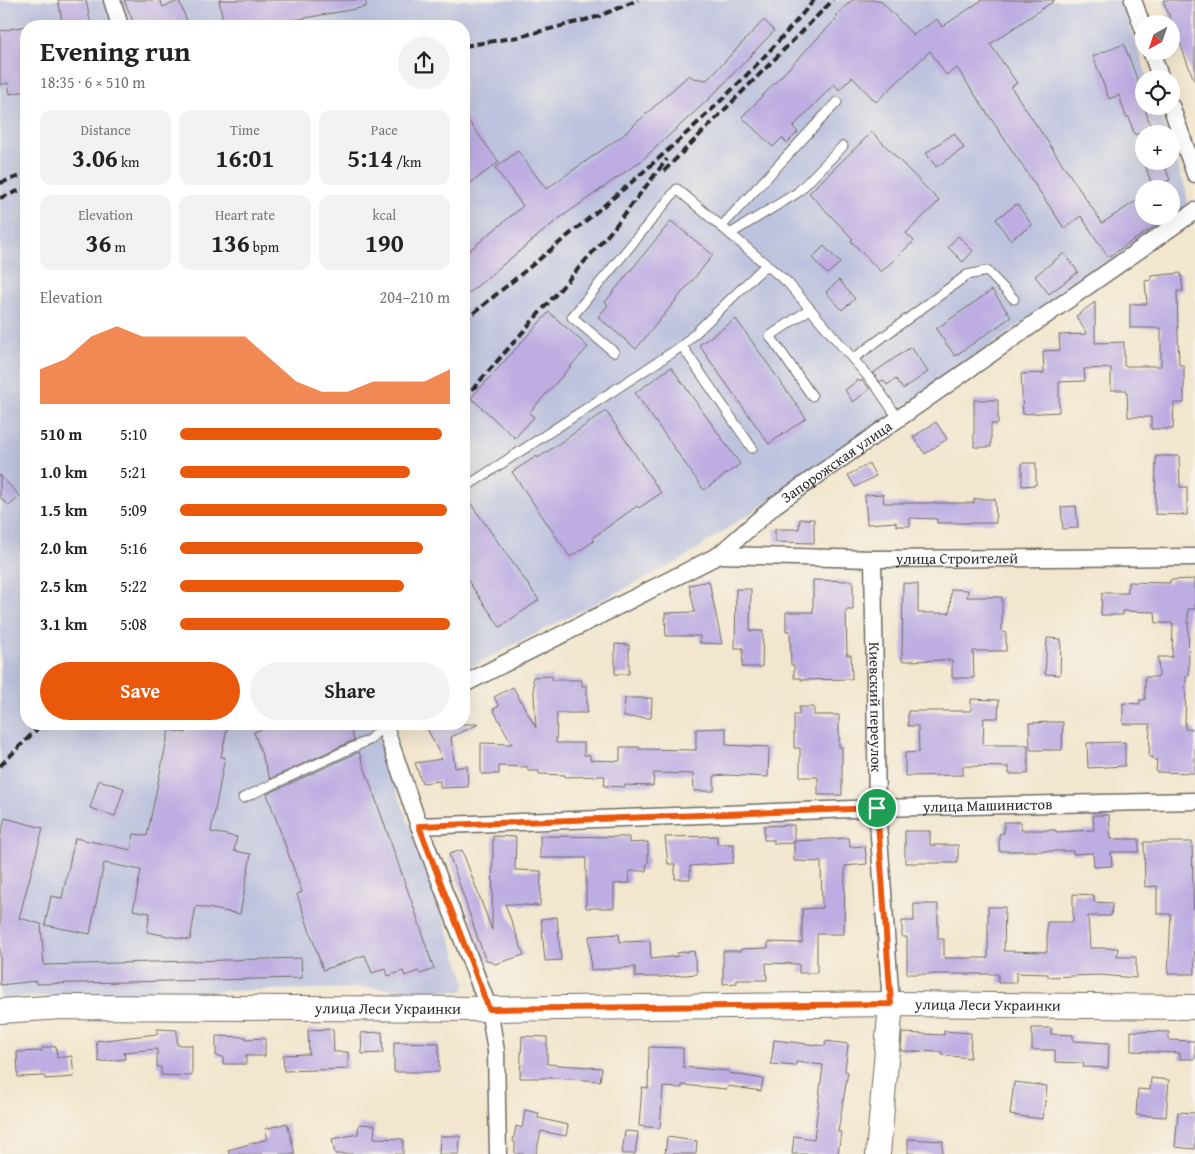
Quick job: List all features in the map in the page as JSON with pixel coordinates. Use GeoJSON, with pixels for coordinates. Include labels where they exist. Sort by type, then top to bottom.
{"type":"FeatureCollection","features":[{"type":"Feature","properties":{"kind":"main road","name":"улица Леси Украинки"},"geometry":{"type":"LineString","coordinates":[[0,1011],[63,1007],[489,1009],[891,1004],[1195,1007]]}},
{"type":"Feature","properties":{"kind":"main road","name":"Киевский переулок"},"geometry":{"type":"LineString","coordinates":[[878,1154],[891,1004]]}},
{"type":"Feature","properties":{"kind":"street"},"geometry":{"type":"LineString","coordinates":[[112,0],[118,20]]}},
{"type":"Feature","properties":{"kind":"street"},"geometry":{"type":"LineString","coordinates":[[1133,0],[1138,15]]}},
{"type":"Feature","properties":{"kind":"street"},"geometry":{"type":"LineString","coordinates":[[1174,115],[1195,174]]}},
{"type":"Feature","properties":{"kind":"street","name":"Запорожская улица"},"geometry":{"type":"LineString","coordinates":[[470,681],[719,554],[775,505],[1195,211]]}},
{"type":"Feature","properties":{"kind":"street","name":"улица Строителей"},"geometry":{"type":"LineString","coordinates":[[719,554],[873,559],[1195,557]]}},
{"type":"Feature","properties":{"kind":"street","name":"Киевский переулок"},"geometry":{"type":"LineString","coordinates":[[873,559],[877,808],[891,1004]]}},
{"type":"Feature","properties":{"kind":"street"},"geometry":{"type":"LineString","coordinates":[[387,730],[419,826],[489,1009],[496,1051],[498,1154]]}},
{"type":"Feature","properties":{"kind":"street","name":"улица Машинистов"},"geometry":{"type":"LineString","coordinates":[[419,826],[877,808],[1195,801]]}},
{"type":"Feature","properties":{"kind":"lane"},"geometry":{"type":"LineString","coordinates":[[721,227],[838,102]]}},
{"type":"Feature","properties":{"kind":"lane"},"geometry":{"type":"LineString","coordinates":[[730,234],[797,193],[843,146]]}},
{"type":"Feature","properties":{"kind":"lane"},"geometry":{"type":"LineString","coordinates":[[614,352],[572,317],[677,189],[788,283],[876,386],[898,418]]}},
{"type":"Feature","properties":{"kind":"lane"},"geometry":{"type":"LineString","coordinates":[[470,484],[682,346],[766,264]]}},
{"type":"Feature","properties":{"kind":"lane"},"geometry":{"type":"LineString","coordinates":[[853,358],[967,275],[987,271],[1014,299]]}},
{"type":"Feature","properties":{"kind":"lane"},"geometry":{"type":"LineString","coordinates":[[810,309],[770,336],[812,396]]}},
{"type":"Feature","properties":{"kind":"lane"},"geometry":{"type":"LineString","coordinates":[[682,346],[752,448]]}},
{"type":"Feature","properties":{"kind":"lane"},"geometry":{"type":"LineString","coordinates":[[243,798],[369,740],[379,730]]}},
{"type":"Feature","properties":{"kind":"shaded area"},"geometry":{"type":"Polygon","coordinates":[[[0,0],[1121,0],[1135,41],[1135,60],[1142,60],[1145,70],[1135,70],[1135,115],[1160,115],[1164,125],[1135,125],[1135,170],[1179,170],[1186,190],[1187,202],[1184,210],[1180,213],[1180,180],[1135,180],[1135,225],[1163,225],[679,561],[470,667],[470,20],[20,20],[20,730],[375,730],[466,983],[463,991],[363,988],[78,994],[0,999],[0,0]]]}},
{"type":"Feature","properties":{"kind":"building"},"geometry":{"type":"Polygon","coordinates":[[[58,0],[86,0],[90,20],[62,20],[58,0]]]}},
{"type":"Feature","properties":{"kind":"building"},"geometry":{"type":"Polygon","coordinates":[[[124,0],[160,0],[163,7],[179,1],[187,20],[132,20],[124,0]]]}},
{"type":"Feature","properties":{"kind":"building"},"geometry":{"type":"Polygon","coordinates":[[[219,0],[366,0],[366,7],[294,20],[223,20],[219,0]]]}},
{"type":"Feature","properties":{"kind":"building"},"geometry":{"type":"Polygon","coordinates":[[[852,0],[880,0],[913,35],[937,19],[942,27],[982,0],[1055,0],[990,44],[1017,83],[1011,87],[1102,223],[1135,202],[1135,225],[1156,225],[1108,257],[1081,216],[1064,228],[957,68],[946,75],[930,51],[876,102],[852,77],[839,90],[834,84],[793,127],[798,132],[787,143],[782,138],[773,147],[742,117],[838,17],[836,15],[852,0]]]}},
{"type":"Feature","properties":{"kind":"building"},"geometry":{"type":"Polygon","coordinates":[[[1163,0],[1195,0],[1195,80],[1180,44],[1180,15],[1169,15],[1163,0]]]}},
{"type":"Feature","properties":{"kind":"building"},"geometry":{"type":"Polygon","coordinates":[[[764,20],[774,31],[710,98],[641,161],[557,220],[470,292],[470,250],[523,206],[495,168],[518,151],[546,189],[622,136],[689,75],[693,78],[707,80],[764,20]]]}},
{"type":"Feature","properties":{"kind":"building"},"geometry":{"type":"Polygon","coordinates":[[[20,27],[20,92],[10,94],[8,83],[0,85],[0,31],[20,27]]]}},
{"type":"Feature","properties":{"kind":"building"},"geometry":{"type":"Polygon","coordinates":[[[1124,44],[1135,74],[1135,115],[1147,115],[1150,125],[1135,125],[1134,134],[1119,95],[1109,99],[1093,56],[1124,44]]]}},
{"type":"Feature","properties":{"kind":"building"},"geometry":{"type":"Polygon","coordinates":[[[470,123],[499,162],[470,184],[470,123]]]}},
{"type":"Feature","properties":{"kind":"building"},"geometry":{"type":"Polygon","coordinates":[[[872,132],[939,201],[906,233],[914,241],[881,272],[851,241],[853,239],[809,193],[872,132]]]}},
{"type":"Feature","properties":{"kind":"building"},"geometry":{"type":"Polygon","coordinates":[[[954,133],[964,148],[936,167],[926,153],[954,133]]]}},
{"type":"Feature","properties":{"kind":"building"},"geometry":{"type":"Polygon","coordinates":[[[1147,170],[1166,170],[1170,180],[1150,180],[1147,170]]]}},
{"type":"Feature","properties":{"kind":"building"},"geometry":{"type":"Polygon","coordinates":[[[1017,204],[1032,225],[1010,240],[996,219],[1017,204]]]}},
{"type":"Feature","properties":{"kind":"building"},"geometry":{"type":"Polygon","coordinates":[[[671,221],[713,255],[636,349],[598,317],[608,305],[605,302],[671,221]]]}},
{"type":"Feature","properties":{"kind":"building"},"geometry":{"type":"Polygon","coordinates":[[[958,236],[973,251],[963,262],[948,247],[958,236]]]}},
{"type":"Feature","properties":{"kind":"building"},"geometry":{"type":"Polygon","coordinates":[[[824,246],[840,263],[827,274],[812,258],[824,246]]]}},
{"type":"Feature","properties":{"kind":"building"},"geometry":{"type":"Polygon","coordinates":[[[1064,253],[1078,272],[1049,294],[1035,276],[1064,253]]]}},
{"type":"Feature","properties":{"kind":"building"},"geometry":{"type":"Polygon","coordinates":[[[1181,273],[1183,291],[1177,291],[1179,365],[1184,365],[1184,403],[1174,403],[1173,429],[1151,429],[1151,417],[1128,417],[1127,390],[1111,390],[1111,368],[1084,369],[1085,381],[1059,382],[1059,412],[1023,414],[1021,374],[1044,373],[1043,351],[1060,350],[1059,335],[1087,334],[1076,316],[1095,302],[1095,343],[1124,342],[1124,366],[1161,366],[1161,328],[1130,328],[1130,304],[1147,304],[1145,281],[1151,280],[1151,276],[1181,273]]]}},
{"type":"Feature","properties":{"kind":"building"},"geometry":{"type":"Polygon","coordinates":[[[839,280],[855,299],[842,310],[826,292],[839,280]]]}},
{"type":"Feature","properties":{"kind":"building"},"geometry":{"type":"Polygon","coordinates":[[[992,290],[1011,317],[955,356],[936,329],[992,290]]]}},
{"type":"Feature","properties":{"kind":"building"},"geometry":{"type":"Polygon","coordinates":[[[549,312],[588,347],[529,413],[534,417],[515,438],[471,398],[549,312]]]}},
{"type":"Feature","properties":{"kind":"building"},"geometry":{"type":"Polygon","coordinates":[[[736,319],[806,418],[769,444],[699,345],[736,319]]]}},
{"type":"Feature","properties":{"kind":"building"},"geometry":{"type":"Polygon","coordinates":[[[911,347],[928,372],[903,389],[896,379],[887,385],[883,380],[880,382],[873,373],[911,347]]]}},
{"type":"Feature","properties":{"kind":"building"},"geometry":{"type":"Polygon","coordinates":[[[671,367],[740,464],[704,490],[635,393],[671,367]]]}},
{"type":"Feature","properties":{"kind":"building"},"geometry":{"type":"Polygon","coordinates":[[[858,380],[860,382],[862,380],[870,389],[853,402],[845,390],[858,380]]]}},
{"type":"Feature","properties":{"kind":"building"},"geometry":{"type":"Polygon","coordinates":[[[974,400],[998,400],[998,424],[991,424],[991,447],[974,447],[974,400]]]}},
{"type":"Feature","properties":{"kind":"building"},"geometry":{"type":"Polygon","coordinates":[[[606,411],[661,493],[639,508],[637,506],[592,538],[594,541],[570,557],[512,472],[537,456],[538,458],[606,411]]]}},
{"type":"Feature","properties":{"kind":"building"},"geometry":{"type":"Polygon","coordinates":[[[936,422],[947,439],[925,454],[913,437],[936,422]]]}},
{"type":"Feature","properties":{"kind":"building"},"geometry":{"type":"Polygon","coordinates":[[[1156,456],[1179,456],[1180,487],[1187,487],[1187,515],[1155,514],[1156,456]]]}},
{"type":"Feature","properties":{"kind":"building"},"geometry":{"type":"Polygon","coordinates":[[[1022,463],[1036,463],[1036,485],[1022,486],[1022,463]]]}},
{"type":"Feature","properties":{"kind":"building"},"geometry":{"type":"Polygon","coordinates":[[[869,464],[876,476],[855,487],[848,475],[869,464]]]}},
{"type":"Feature","properties":{"kind":"building"},"geometry":{"type":"Polygon","coordinates":[[[0,475],[20,496],[9,506],[0,497],[0,475]]]}},
{"type":"Feature","properties":{"kind":"building"},"geometry":{"type":"Polygon","coordinates":[[[883,494],[884,503],[974,503],[974,499],[995,499],[996,523],[937,523],[937,519],[910,518],[910,526],[896,526],[896,522],[867,524],[865,495],[883,494]]]}},
{"type":"Feature","properties":{"kind":"building"},"geometry":{"type":"Polygon","coordinates":[[[470,502],[539,600],[500,627],[470,584],[470,502]]]}},
{"type":"Feature","properties":{"kind":"building"},"geometry":{"type":"Polygon","coordinates":[[[1076,506],[1078,528],[1063,529],[1061,507],[1076,506]]]}},
{"type":"Feature","properties":{"kind":"building"},"geometry":{"type":"Polygon","coordinates":[[[800,519],[814,519],[814,543],[775,542],[775,529],[799,529],[800,519]]]}},
{"type":"Feature","properties":{"kind":"building"},"geometry":{"type":"Polygon","coordinates":[[[1195,579],[1195,609],[1188,609],[1189,676],[1186,676],[1185,729],[1195,729],[1195,773],[1156,772],[1157,760],[1149,757],[1150,724],[1123,724],[1123,703],[1140,704],[1140,700],[1145,700],[1145,677],[1159,677],[1158,657],[1172,657],[1173,623],[1156,623],[1155,612],[1123,611],[1123,615],[1101,615],[1102,593],[1128,593],[1128,582],[1170,583],[1170,580],[1195,579]]]}},
{"type":"Feature","properties":{"kind":"building"},"geometry":{"type":"Polygon","coordinates":[[[813,580],[853,581],[853,610],[846,610],[847,655],[851,655],[852,679],[801,680],[801,678],[794,678],[794,665],[791,665],[790,631],[786,631],[786,612],[813,612],[813,580]]]}},
{"type":"Feature","properties":{"kind":"building"},"geometry":{"type":"Polygon","coordinates":[[[709,581],[722,644],[700,643],[700,636],[666,636],[665,613],[695,612],[689,585],[709,581]]]}},
{"type":"Feature","properties":{"kind":"building"},"geometry":{"type":"Polygon","coordinates":[[[903,583],[918,584],[918,613],[950,613],[951,589],[968,590],[967,597],[1002,597],[1002,632],[1006,633],[1006,651],[973,651],[974,678],[952,678],[952,660],[902,661],[903,583]]]}},
{"type":"Feature","properties":{"kind":"building"},"geometry":{"type":"Polygon","coordinates":[[[736,589],[751,589],[750,631],[763,631],[762,667],[742,667],[743,648],[735,648],[736,589]]]}},
{"type":"Feature","properties":{"kind":"building"},"geometry":{"type":"Polygon","coordinates":[[[1047,638],[1061,639],[1060,675],[1045,674],[1047,638]]]}},
{"type":"Feature","properties":{"kind":"building"},"geometry":{"type":"Polygon","coordinates":[[[615,644],[629,645],[629,674],[615,674],[615,644]]]}},
{"type":"Feature","properties":{"kind":"building"},"geometry":{"type":"Polygon","coordinates":[[[552,676],[552,680],[582,680],[582,686],[587,686],[587,713],[557,713],[556,743],[584,743],[584,755],[590,755],[590,760],[620,761],[620,747],[696,750],[696,729],[726,728],[726,745],[769,747],[768,777],[714,776],[714,791],[694,791],[693,774],[654,773],[653,786],[625,785],[625,787],[604,786],[605,776],[565,777],[565,775],[539,774],[539,771],[528,771],[528,767],[499,766],[499,774],[481,774],[481,743],[512,744],[493,709],[499,706],[494,697],[513,687],[536,728],[533,677],[552,676]]]}},
{"type":"Feature","properties":{"kind":"building"},"geometry":{"type":"Polygon","coordinates":[[[625,698],[652,698],[651,718],[624,717],[625,698]]]}},
{"type":"Feature","properties":{"kind":"building"},"geometry":{"type":"Polygon","coordinates":[[[971,699],[999,700],[998,718],[984,718],[983,745],[1028,745],[1028,774],[1009,774],[1009,767],[963,766],[963,775],[905,776],[905,753],[919,752],[918,726],[908,726],[908,711],[971,711],[971,699]]]}},
{"type":"Feature","properties":{"kind":"building"},"geometry":{"type":"Polygon","coordinates":[[[799,707],[814,707],[814,715],[839,715],[839,747],[842,747],[842,795],[818,795],[818,777],[800,777],[800,748],[794,748],[794,715],[799,715],[799,707]]]}},
{"type":"Feature","properties":{"kind":"building"},"geometry":{"type":"Polygon","coordinates":[[[1063,722],[1062,750],[1030,750],[1029,723],[1063,722]]]}},
{"type":"Feature","properties":{"kind":"building"},"geometry":{"type":"Polygon","coordinates":[[[470,724],[479,724],[470,728],[470,724]]]}},
{"type":"Feature","properties":{"kind":"building"},"geometry":{"type":"Polygon","coordinates":[[[169,730],[186,733],[187,730],[227,730],[221,757],[225,757],[211,832],[237,837],[234,851],[251,854],[240,914],[196,906],[190,940],[147,932],[150,913],[133,910],[141,870],[104,863],[90,934],[45,925],[51,896],[62,898],[75,838],[131,850],[134,834],[147,836],[169,730]]]}},
{"type":"Feature","properties":{"kind":"building"},"geometry":{"type":"Polygon","coordinates":[[[260,730],[351,730],[354,740],[270,779],[254,732],[260,730]]]}},
{"type":"Feature","properties":{"kind":"building"},"geometry":{"type":"Polygon","coordinates":[[[428,730],[466,730],[451,737],[455,768],[467,766],[468,787],[440,788],[440,781],[422,783],[415,763],[442,759],[428,730]]]}},
{"type":"Feature","properties":{"kind":"building"},"geometry":{"type":"Polygon","coordinates":[[[1125,742],[1125,766],[1088,768],[1087,743],[1125,742]]]}},
{"type":"Feature","properties":{"kind":"building"},"geometry":{"type":"Polygon","coordinates":[[[359,752],[434,969],[420,974],[418,971],[405,976],[403,971],[388,976],[386,969],[372,973],[365,955],[323,970],[297,894],[302,892],[267,794],[359,752]]]}},
{"type":"Feature","properties":{"kind":"building"},"geometry":{"type":"Polygon","coordinates":[[[99,780],[124,788],[115,816],[90,808],[99,780]]]}},
{"type":"Feature","properties":{"kind":"building"},"geometry":{"type":"Polygon","coordinates":[[[1093,815],[1109,815],[1111,839],[1139,839],[1139,852],[1111,852],[1112,866],[1094,867],[1093,853],[1073,854],[1073,851],[999,851],[999,834],[1004,833],[1004,822],[1021,822],[1021,830],[1056,830],[1056,832],[1094,830],[1093,815]]]}},
{"type":"Feature","properties":{"kind":"building"},"geometry":{"type":"Polygon","coordinates":[[[5,818],[43,828],[19,918],[41,924],[44,965],[301,958],[302,978],[36,984],[36,981],[0,985],[0,838],[5,818]]]}},
{"type":"Feature","properties":{"kind":"building"},"geometry":{"type":"Polygon","coordinates":[[[794,825],[794,843],[774,844],[774,840],[764,840],[764,826],[794,825]]]}},
{"type":"Feature","properties":{"kind":"building"},"geometry":{"type":"Polygon","coordinates":[[[905,831],[930,831],[930,845],[958,845],[958,863],[905,863],[905,831]]]}},
{"type":"Feature","properties":{"kind":"building"},"geometry":{"type":"Polygon","coordinates":[[[493,836],[516,837],[515,870],[541,871],[540,906],[505,904],[524,955],[495,964],[485,959],[449,854],[462,850],[492,930],[493,836]]]}},
{"type":"Feature","properties":{"kind":"building"},"geometry":{"type":"Polygon","coordinates":[[[540,836],[629,837],[629,843],[648,842],[646,871],[629,871],[630,883],[614,884],[614,908],[586,908],[586,858],[540,858],[540,836]]]}},
{"type":"Feature","properties":{"kind":"building"},"geometry":{"type":"Polygon","coordinates":[[[717,836],[717,844],[734,844],[733,863],[690,866],[690,879],[675,879],[675,864],[668,864],[665,837],[717,836]]]}},
{"type":"Feature","properties":{"kind":"building"},"geometry":{"type":"Polygon","coordinates":[[[849,838],[850,847],[865,846],[867,864],[845,866],[844,934],[817,934],[817,973],[799,973],[799,964],[766,963],[767,980],[737,980],[737,983],[723,984],[723,951],[768,948],[768,942],[802,943],[802,909],[822,908],[821,862],[794,861],[794,841],[849,838]]]}},
{"type":"Feature","properties":{"kind":"building"},"geometry":{"type":"Polygon","coordinates":[[[1144,842],[1192,842],[1195,974],[1168,974],[1171,914],[1157,914],[1157,886],[1145,887],[1144,842]]]}},
{"type":"Feature","properties":{"kind":"building"},"geometry":{"type":"Polygon","coordinates":[[[1073,894],[1094,895],[1094,902],[1112,903],[1111,916],[1088,916],[1090,948],[1118,948],[1117,957],[1136,957],[1136,978],[1099,975],[1048,977],[1048,974],[1016,973],[1016,983],[998,983],[998,974],[907,974],[907,937],[902,937],[902,921],[914,921],[914,904],[938,904],[938,939],[944,939],[944,958],[988,958],[988,907],[1005,907],[1004,951],[1047,952],[1047,922],[1073,922],[1073,894]]]}},
{"type":"Feature","properties":{"kind":"building"},"geometry":{"type":"Polygon","coordinates":[[[557,917],[561,960],[545,961],[541,919],[557,917]]]}},
{"type":"Feature","properties":{"kind":"building"},"geometry":{"type":"Polygon","coordinates":[[[619,934],[620,942],[650,941],[651,959],[678,956],[677,953],[694,951],[697,974],[635,977],[635,967],[591,970],[589,936],[619,934]]]}},
{"type":"Feature","properties":{"kind":"building"},"geometry":{"type":"Polygon","coordinates":[[[1032,1028],[1051,1028],[1051,1034],[1073,1035],[1073,1041],[1109,1043],[1108,1068],[1083,1067],[1084,1063],[1055,1062],[1055,1050],[1032,1050],[1032,1028]]]}},
{"type":"Feature","properties":{"kind":"building"},"geometry":{"type":"Polygon","coordinates":[[[157,1029],[177,1030],[177,1045],[192,1045],[192,1076],[161,1075],[161,1067],[157,1067],[157,1049],[124,1052],[125,1059],[99,1062],[96,1041],[157,1034],[157,1029]]]}},
{"type":"Feature","properties":{"kind":"building"},"geometry":{"type":"Polygon","coordinates":[[[333,1029],[334,1052],[348,1052],[348,1069],[284,1071],[283,1055],[309,1054],[308,1030],[333,1029]]]}},
{"type":"Feature","properties":{"kind":"building"},"geometry":{"type":"Polygon","coordinates":[[[944,1031],[971,1033],[970,1058],[942,1055],[942,1052],[901,1051],[902,1033],[944,1035],[944,1031]]]}},
{"type":"Feature","properties":{"kind":"building"},"geometry":{"type":"Polygon","coordinates":[[[1131,1031],[1169,1032],[1169,1040],[1195,1041],[1195,1059],[1180,1059],[1180,1053],[1131,1051],[1131,1031]]]}},
{"type":"Feature","properties":{"kind":"building"},"geometry":{"type":"Polygon","coordinates":[[[382,1032],[383,1053],[362,1054],[361,1033],[382,1032]]]}},
{"type":"Feature","properties":{"kind":"building"},"geometry":{"type":"Polygon","coordinates":[[[216,1036],[246,1037],[246,1039],[265,1038],[265,1056],[246,1056],[246,1064],[223,1064],[223,1057],[216,1056],[216,1036]]]}},
{"type":"Feature","properties":{"kind":"building"},"geometry":{"type":"Polygon","coordinates":[[[522,1036],[547,1037],[547,1064],[602,1068],[600,1081],[520,1078],[522,1036]]]}},
{"type":"Feature","properties":{"kind":"building"},"geometry":{"type":"Polygon","coordinates":[[[774,1040],[825,1046],[826,1041],[848,1044],[845,1071],[848,1072],[838,1132],[841,1132],[838,1154],[792,1154],[794,1136],[814,1139],[823,1065],[796,1062],[796,1066],[771,1064],[774,1040]]]}},
{"type":"Feature","properties":{"kind":"building"},"geometry":{"type":"Polygon","coordinates":[[[394,1042],[439,1043],[439,1072],[394,1072],[394,1042]]]}},
{"type":"Feature","properties":{"kind":"building"},"geometry":{"type":"Polygon","coordinates":[[[56,1046],[57,1058],[72,1056],[74,1077],[45,1079],[45,1076],[18,1077],[17,1052],[42,1051],[42,1048],[56,1046]]]}},
{"type":"Feature","properties":{"kind":"building"},"geometry":{"type":"Polygon","coordinates":[[[649,1047],[683,1048],[683,1067],[729,1071],[729,1073],[763,1079],[761,1091],[728,1086],[727,1089],[682,1085],[682,1088],[663,1087],[660,1128],[639,1126],[642,1087],[648,1088],[649,1047]]]}},
{"type":"Feature","properties":{"kind":"building"},"geometry":{"type":"Polygon","coordinates":[[[1151,1078],[1169,1080],[1166,1117],[1136,1115],[1138,1089],[1150,1090],[1151,1078]]]}},
{"type":"Feature","properties":{"kind":"building"},"geometry":{"type":"Polygon","coordinates":[[[1014,1082],[1047,1086],[1043,1119],[1010,1115],[1014,1082]]]}},
{"type":"Feature","properties":{"kind":"building"},"geometry":{"type":"Polygon","coordinates":[[[525,1110],[539,1113],[538,1118],[568,1125],[566,1136],[541,1131],[536,1154],[515,1154],[515,1142],[513,1141],[516,1126],[522,1128],[525,1110]]]}},
{"type":"Feature","properties":{"kind":"building"},"geometry":{"type":"Polygon","coordinates":[[[1178,1112],[1195,1113],[1195,1149],[1175,1147],[1178,1112]]]}},
{"type":"Feature","properties":{"kind":"building"},"geometry":{"type":"Polygon","coordinates":[[[287,1123],[295,1154],[229,1154],[228,1150],[268,1139],[265,1129],[287,1123]]]}},
{"type":"Feature","properties":{"kind":"building"},"geometry":{"type":"Polygon","coordinates":[[[359,1124],[375,1125],[374,1138],[403,1139],[403,1154],[335,1154],[332,1139],[358,1134],[359,1124]]]}},
{"type":"Feature","properties":{"kind":"building"},"geometry":{"type":"Polygon","coordinates":[[[625,1131],[638,1132],[635,1154],[622,1154],[625,1131]]]}},
{"type":"Feature","properties":{"kind":"building"},"geometry":{"type":"Polygon","coordinates":[[[440,1136],[460,1136],[459,1154],[439,1154],[440,1136]]]}},
{"type":"Feature","properties":{"kind":"building"},"geometry":{"type":"Polygon","coordinates":[[[667,1137],[697,1141],[696,1154],[665,1154],[667,1137]]]}},
{"type":"Feature","properties":{"kind":"building"},"geometry":{"type":"Polygon","coordinates":[[[908,1139],[943,1141],[942,1154],[908,1153],[908,1139]]]}},
{"type":"Feature","properties":{"kind":"railway"},"geometry":{"type":"LineString","coordinates":[[470,45],[518,37],[597,17],[638,0]]}},
{"type":"Feature","properties":{"kind":"railway"},"geometry":{"type":"LineString","coordinates":[[470,316],[647,169],[691,129],[734,88],[814,0]]}},
{"type":"Feature","properties":{"kind":"railway"},"geometry":{"type":"LineString","coordinates":[[664,171],[833,0]]}},
{"type":"Feature","properties":{"kind":"railway"},"geometry":{"type":"LineString","coordinates":[[470,392],[613,229],[667,159]]}},
{"type":"Feature","properties":{"kind":"railway"},"geometry":{"type":"LineString","coordinates":[[0,183],[20,176]]}},
{"type":"Feature","properties":{"kind":"railway"},"geometry":{"type":"LineString","coordinates":[[0,198],[20,190]]}},
{"type":"Feature","properties":{"kind":"railway"},"geometry":{"type":"LineString","coordinates":[[0,766],[36,730]]}},
{"type":"Feature","properties":{"kind":"route"},"geometry":{"type":"LineString","coordinates":[[877,808],[891,1004],[489,1009],[419,826],[615,818],[877,808]]}}]}
